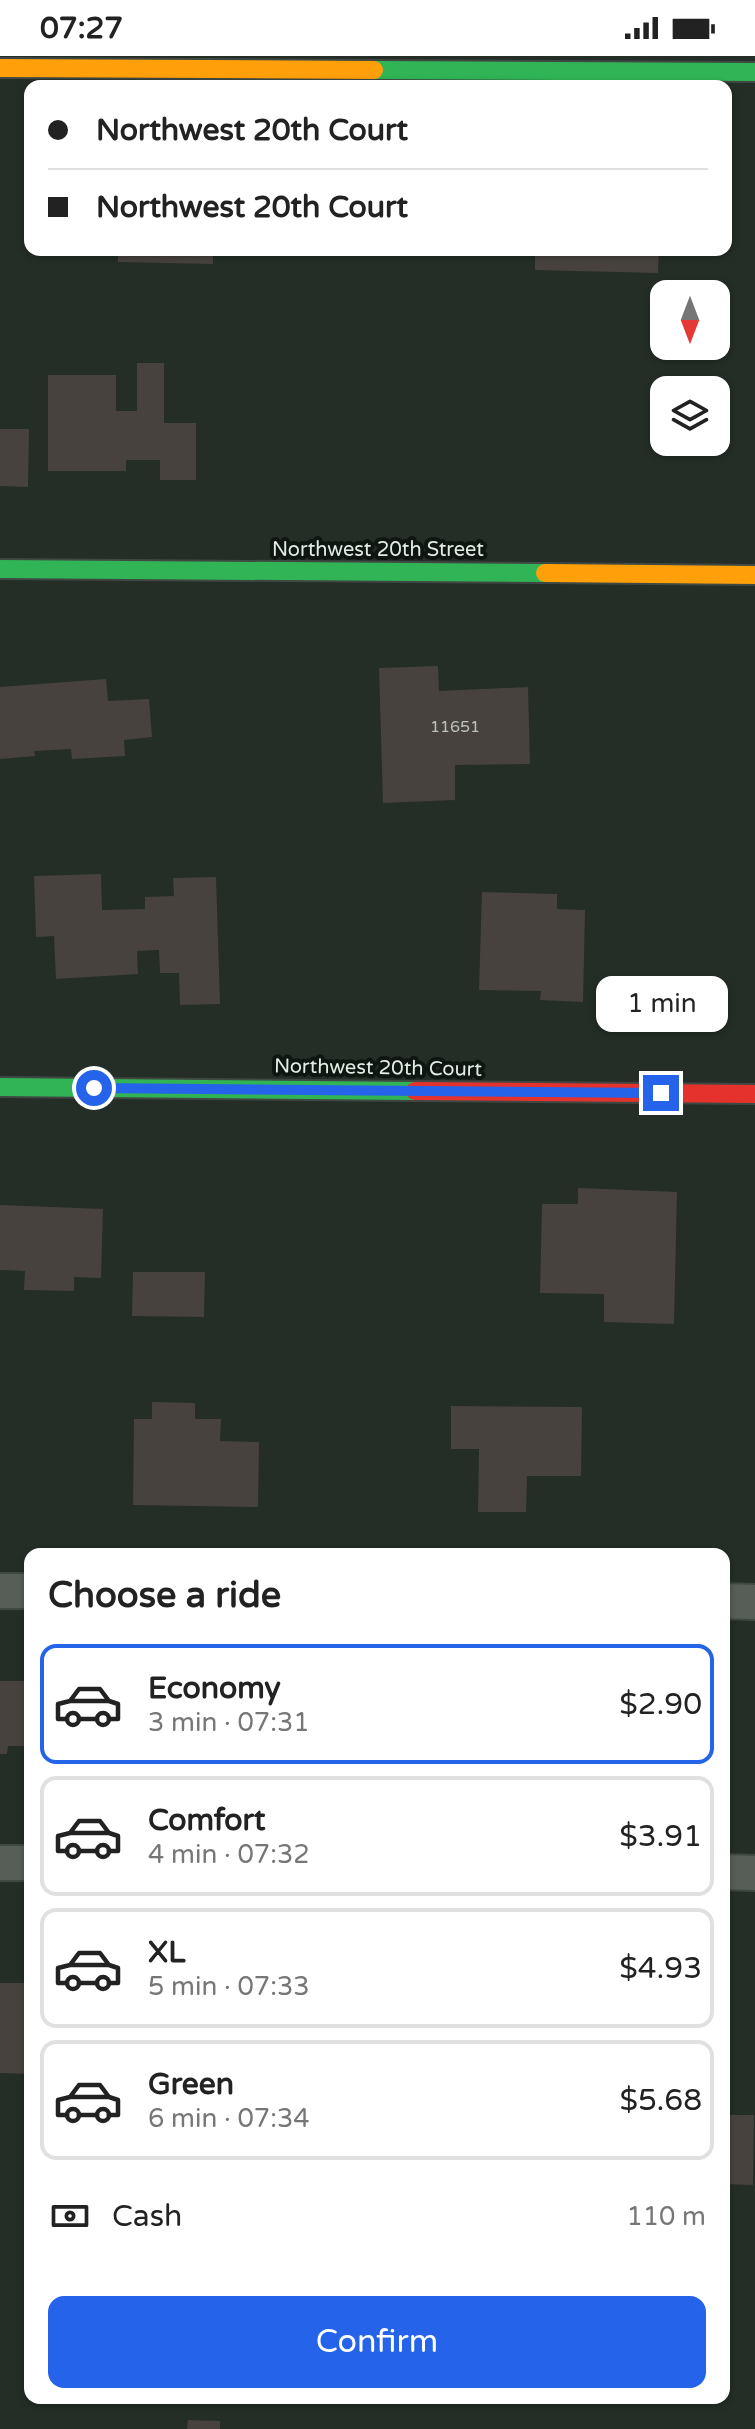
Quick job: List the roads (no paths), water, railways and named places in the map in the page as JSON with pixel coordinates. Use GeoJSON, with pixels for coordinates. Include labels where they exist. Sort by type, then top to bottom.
{"type":"FeatureCollection","features":[{"type":"Feature","properties":{"kind":"street"},"geometry":{"type":"LineString","coordinates":[[0,68],[755,72]]}},
{"type":"Feature","properties":{"kind":"street","name":"Northwest 20th Street"},"geometry":{"type":"LineString","coordinates":[[0,569],[755,575]]}},
{"type":"Feature","properties":{"kind":"street","name":"Northwest 20th Court"},"geometry":{"type":"LineString","coordinates":[[0,1087],[755,1094]]}},
{"type":"Feature","properties":{"kind":"street"},"geometry":{"type":"LineString","coordinates":[[0,1591],[24,1591]]}},
{"type":"Feature","properties":{"kind":"street"},"geometry":{"type":"LineString","coordinates":[[730,1601],[755,1602]]}},
{"type":"Feature","properties":{"kind":"street"},"geometry":{"type":"LineString","coordinates":[[0,1863],[24,1863]]}},
{"type":"Feature","properties":{"kind":"street"},"geometry":{"type":"LineString","coordinates":[[730,1872],[755,1873]]}}]}
